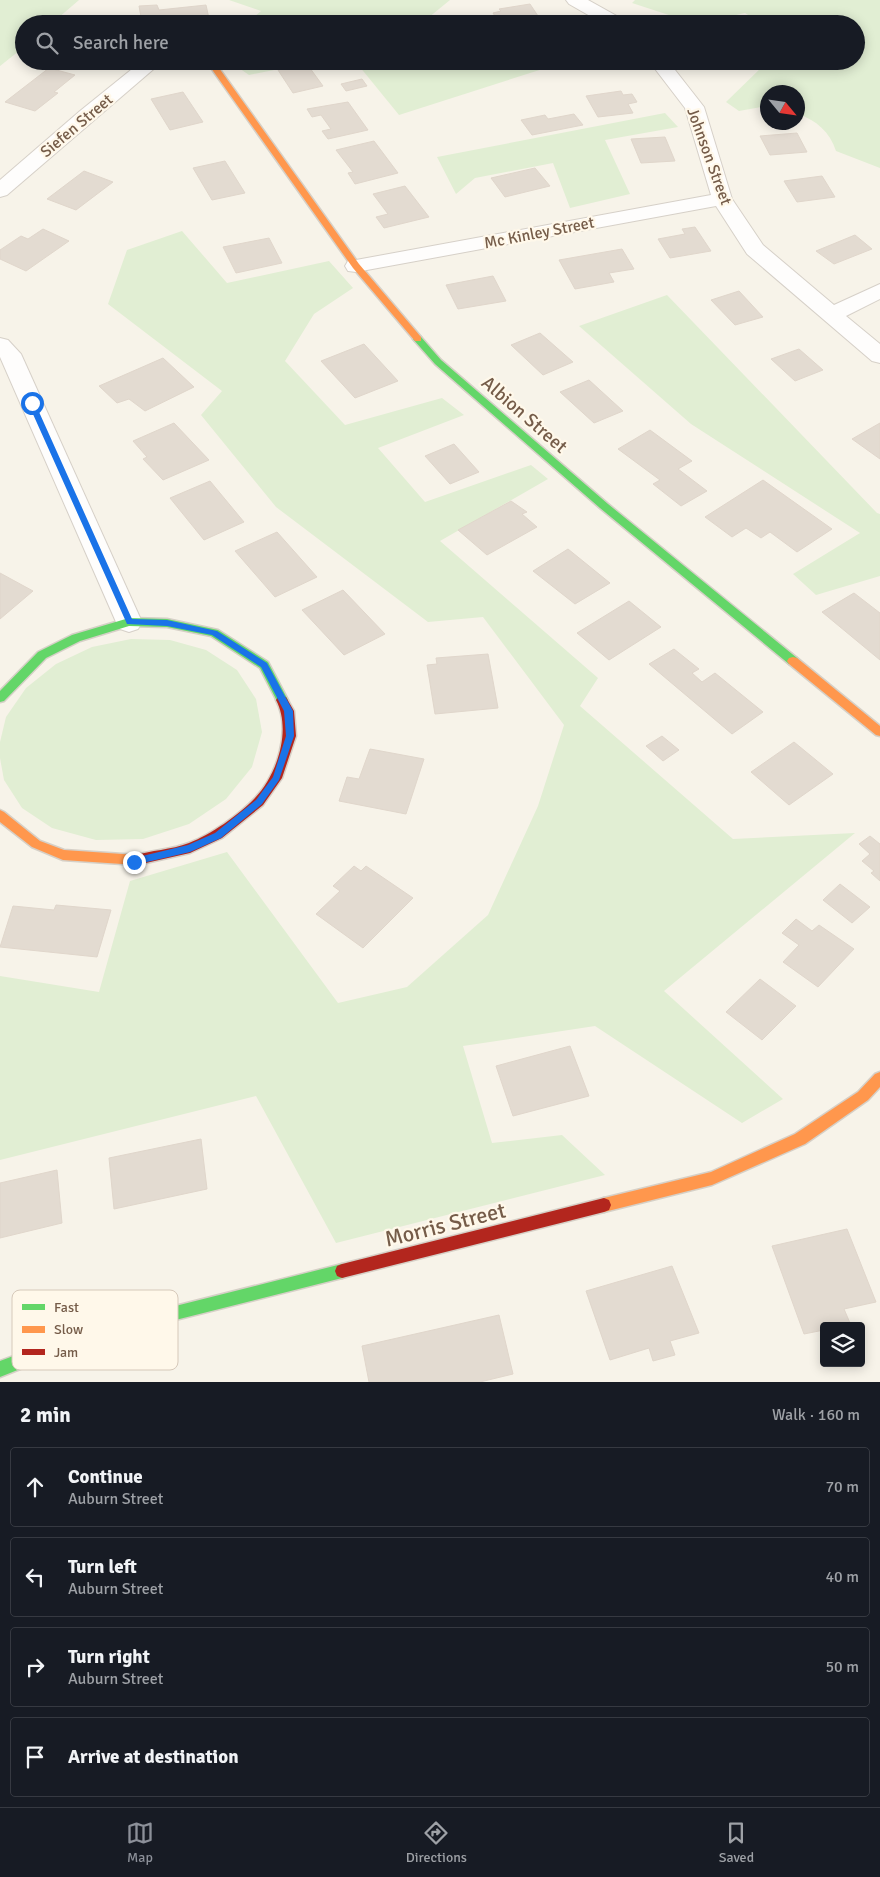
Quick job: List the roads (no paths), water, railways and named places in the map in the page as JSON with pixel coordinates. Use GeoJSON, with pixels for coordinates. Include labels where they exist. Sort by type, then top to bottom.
{"type":"FeatureCollection","features":[{"type":"Feature","properties":{"kind":"street"},"geometry":{"type":"LineString","coordinates":[[575,0],[602,15]]}},
{"type":"Feature","properties":{"kind":"street","name":"Siefen Street"},"geometry":{"type":"LineString","coordinates":[[0,191],[87,115],[143,70]]}},
{"type":"Feature","properties":{"kind":"street","name":"Albion Street"},"geometry":{"type":"LineString","coordinates":[[216,70],[356,266],[438,362],[604,506],[880,732]]}},
{"type":"Feature","properties":{"kind":"street","name":"Johnson Street"},"geometry":{"type":"LineString","coordinates":[[665,70],[694,107],[722,199],[756,249],[830,315],[880,356]]}},
{"type":"Feature","properties":{"kind":"street","name":"Mc Kinley Street"},"geometry":{"type":"LineString","coordinates":[[356,266],[722,199]]}},
{"type":"Feature","properties":{"kind":"street"},"geometry":{"type":"LineString","coordinates":[[830,315],[880,291]]}},
{"type":"Feature","properties":{"kind":"street"},"geometry":{"type":"LineString","coordinates":[[0,345],[10,354],[130,622]]}},
{"type":"Feature","properties":{"kind":"street"},"geometry":{"type":"LineString","coordinates":[[0,698],[42,655],[76,638],[130,622],[167,623],[214,633],[264,665],[288,711],[290,736],[276,778],[259,802],[218,835],[190,848],[134,862],[63,855],[36,844],[0,815]]}},
{"type":"Feature","properties":{"kind":"street","name":"Morris Street"},"geometry":{"type":"LineString","coordinates":[[178,1312],[712,1178],[800,1139],[863,1096],[880,1078]]}},
{"type":"Feature","properties":{"kind":"street","name":"Morris Street"},"geometry":{"type":"LineString","coordinates":[[0,1369],[12,1364]]}}]}
